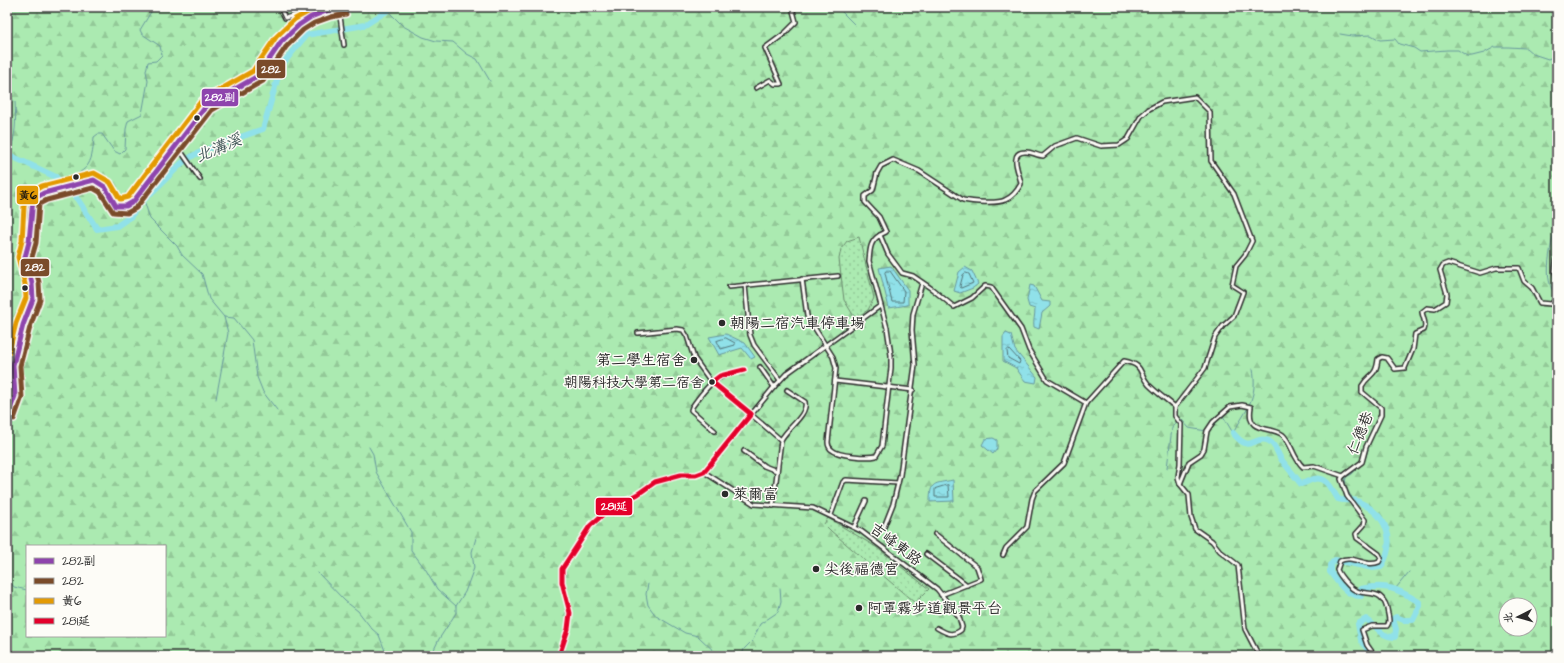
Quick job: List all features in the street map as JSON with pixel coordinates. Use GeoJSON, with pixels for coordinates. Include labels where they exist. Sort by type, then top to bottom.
{"type":"FeatureCollection","features":[{"type":"Feature","properties":{"kind":"street"},"geometry":{"type":"LineString","coordinates":[[280,7],[285,18],[321,7],[330,10]]}},
{"type":"Feature","properties":{"kind":"street"},"geometry":{"type":"LineString","coordinates":[[7,417],[15,396],[13,366],[33,296],[30,272],[25,257],[29,242],[32,202],[36,196],[90,180],[98,182],[106,187],[116,206],[126,206],[137,197],[207,105],[258,76],[292,30],[311,17],[330,10],[345,7]]}},
{"type":"Feature","properties":{"kind":"street"},"geometry":{"type":"LineString","coordinates":[[756,88],[770,80],[775,84],[781,84],[765,48],[784,34],[796,22],[792,7]]}},
{"type":"Feature","properties":{"kind":"street"},"geometry":{"type":"LineString","coordinates":[[339,8],[344,43]]}},
{"type":"Feature","properties":{"kind":"street"},"geometry":{"type":"LineString","coordinates":[[802,279],[807,316],[835,362],[835,380],[828,434],[829,447],[836,453],[870,457],[876,456],[880,451],[891,368],[887,328],[869,261],[870,250],[874,239],[886,232],[879,217],[865,202],[865,196],[873,190],[877,173],[881,166],[893,160],[919,171],[963,200],[971,202],[1002,202],[1016,192],[1021,184],[1015,162],[1016,157],[1020,153],[1026,151],[1043,156],[1055,146],[1077,138],[1101,146],[1119,145],[1128,139],[1142,116],[1149,109],[1162,102],[1195,97],[1210,112],[1211,161],[1234,194],[1252,241],[1245,255],[1236,266],[1232,284],[1242,292],[1234,316],[1222,326],[1215,337],[1205,368],[1175,407],[1175,416],[1180,423],[1180,464],[1178,477],[1180,484],[1189,495],[1190,517],[1195,529],[1212,540],[1220,551],[1238,565],[1245,630],[1259,656]]}},
{"type":"Feature","properties":{"kind":"street"},"geometry":{"type":"LineString","coordinates":[[176,144],[199,177]]}},
{"type":"Feature","properties":{"kind":"street"},"geometry":{"type":"LineString","coordinates":[[880,235],[888,254],[899,270],[932,289],[954,306],[972,298],[985,286],[991,287],[1021,329],[1029,350],[1047,380],[1086,403]]}},
{"type":"Feature","properties":{"kind":"street"},"geometry":{"type":"LineString","coordinates":[[1557,254],[1555,271],[1557,280]]}},
{"type":"Feature","properties":{"kind":"street","name":"仁德巷"},"geometry":{"type":"LineString","coordinates":[[1343,476],[1362,462],[1366,447],[1381,415],[1381,408],[1362,392],[1362,386],[1374,374],[1377,369],[1378,359],[1382,357],[1387,358],[1395,369],[1405,368],[1413,349],[1415,334],[1424,330],[1425,327],[1426,323],[1422,312],[1427,308],[1435,310],[1446,302],[1447,294],[1440,270],[1443,265],[1448,263],[1480,273],[1496,268],[1516,267],[1520,270],[1524,281],[1532,288],[1540,303],[1551,304],[1557,299]]}},
{"type":"Feature","properties":{"kind":"street"},"geometry":{"type":"LineString","coordinates":[[729,287],[838,276]]}},
{"type":"Feature","properties":{"kind":"street"},"geometry":{"type":"LineString","coordinates":[[884,527],[893,504],[898,483],[913,390],[915,365],[912,330],[913,314],[922,283]]}},
{"type":"Feature","properties":{"kind":"street"},"geometry":{"type":"LineString","coordinates":[[745,285],[750,335],[754,344],[780,380]]}},
{"type":"Feature","properties":{"kind":"street"},"geometry":{"type":"LineString","coordinates":[[559,656],[568,629],[570,613],[562,582],[562,569],[590,526],[609,510],[638,494],[655,482],[681,474],[696,475],[704,472],[780,380],[799,364],[880,306]]}},
{"type":"Feature","properties":{"kind":"street"},"geometry":{"type":"LineString","coordinates":[[638,333],[676,329],[683,330],[687,336],[694,358],[712,382],[781,440]]}},
{"type":"Feature","properties":{"kind":"street"},"geometry":{"type":"LineString","coordinates":[[1003,555],[1006,548],[1027,527],[1032,498],[1035,491],[1064,463],[1086,403],[1124,361],[1133,362],[1140,367],[1148,384],[1175,407]]}},
{"type":"Feature","properties":{"kind":"street"},"geometry":{"type":"LineString","coordinates":[[760,367],[774,387]]}},
{"type":"Feature","properties":{"kind":"street"},"geometry":{"type":"LineString","coordinates":[[715,431],[691,410],[712,382],[720,376],[744,370]]}},
{"type":"Feature","properties":{"kind":"street"},"geometry":{"type":"LineString","coordinates":[[835,380],[913,390]]}},
{"type":"Feature","properties":{"kind":"street"},"geometry":{"type":"LineString","coordinates":[[773,506],[781,440],[786,431],[804,412],[806,407],[805,402],[787,390]]}},
{"type":"Feature","properties":{"kind":"street"},"geometry":{"type":"LineString","coordinates":[[1180,484],[1189,462],[1201,454],[1204,449],[1208,429],[1230,407],[1246,405],[1252,407],[1250,414],[1255,426],[1263,430],[1275,431],[1284,436],[1296,461],[1302,467],[1320,468],[1343,476],[1341,479],[1343,489],[1365,520],[1364,525],[1356,534],[1357,538],[1379,554],[1381,558],[1379,562],[1373,564],[1344,558],[1340,561],[1337,570],[1352,589],[1358,592],[1370,592],[1380,596],[1387,608],[1389,622],[1387,626],[1373,625],[1362,630],[1367,645],[1374,656]]}},
{"type":"Feature","properties":{"kind":"street"},"geometry":{"type":"LineString","coordinates":[[744,451],[764,466],[777,471]]}},
{"type":"Feature","properties":{"kind":"street","name":"吉峰東路"},"geometry":{"type":"LineString","coordinates":[[704,472],[754,504],[813,508],[831,515],[854,527],[937,588],[959,617],[962,627],[961,630],[952,634],[948,634],[937,628]]}},
{"type":"Feature","properties":{"kind":"street"},"geometry":{"type":"LineString","coordinates":[[831,515],[843,482],[846,480],[898,483]]}},
{"type":"Feature","properties":{"kind":"street"},"geometry":{"type":"LineString","coordinates":[[854,527],[866,501]]}},
{"type":"Feature","properties":{"kind":"street"},"geometry":{"type":"LineString","coordinates":[[935,534],[977,567],[981,580],[941,595]]}},
{"type":"Feature","properties":{"kind":"street"},"geometry":{"type":"LineString","coordinates":[[926,554],[967,585]]}},
{"type":"Feature","properties":{"kind":"green space"},"geometry":{"type":"Polygon","coordinates":[[[7,7],[1557,7],[1557,656],[7,656],[7,7]]]}},
{"type":"Feature","properties":{"kind":"green space"},"geometry":{"type":"Polygon","coordinates":[[[859,237],[874,298],[868,310],[855,318],[844,300],[839,259],[841,249],[847,241],[859,237]]]}},
{"type":"Feature","properties":{"kind":"green space"},"geometry":{"type":"Polygon","coordinates":[[[828,518],[876,547],[929,589],[915,603],[831,531],[824,524],[828,518]]]}},
{"type":"Feature","properties":{"kind":"water"},"geometry":{"type":"Polygon","coordinates":[[[891,266],[908,290],[908,305],[889,308],[879,268],[891,266]]]}},
{"type":"Feature","properties":{"kind":"water"},"geometry":{"type":"Polygon","coordinates":[[[965,267],[972,271],[978,284],[973,288],[960,293],[954,291],[959,272],[965,267]]]}},
{"type":"Feature","properties":{"kind":"water"},"geometry":{"type":"Polygon","coordinates":[[[1030,285],[1034,286],[1042,301],[1050,302],[1050,306],[1042,313],[1039,329],[1034,327],[1035,309],[1029,307],[1027,300],[1030,285]]]}},
{"type":"Feature","properties":{"kind":"water"},"geometry":{"type":"Polygon","coordinates":[[[1006,333],[1011,335],[1015,350],[1037,377],[1036,383],[1025,381],[1016,368],[1003,361],[1003,337],[1006,333]]]}},
{"type":"Feature","properties":{"kind":"water"},"geometry":{"type":"Polygon","coordinates":[[[726,334],[745,343],[755,357],[751,359],[742,348],[719,355],[709,337],[726,334]]]}},
{"type":"Feature","properties":{"kind":"water"},"geometry":{"type":"Polygon","coordinates":[[[993,438],[997,440],[997,449],[993,454],[982,445],[985,439],[993,438]]]}},
{"type":"Feature","properties":{"kind":"water"},"geometry":{"type":"Polygon","coordinates":[[[953,480],[954,501],[930,502],[931,490],[934,485],[953,480]]]}},
{"type":"Feature","properties":{"kind":"waterway"},"geometry":{"type":"LineString","coordinates":[[61,182],[77,174],[87,166],[92,155],[94,137],[98,134],[102,134],[114,151],[120,154],[125,149],[128,121],[142,114],[148,81],[146,71],[148,62],[156,61],[162,55],[160,46],[142,34],[140,30],[154,7]]}},
{"type":"Feature","properties":{"kind":"waterway","name":"北溝溪"},"geometry":{"type":"LineString","coordinates":[[7,154],[56,177],[78,200],[97,229],[117,226],[130,217],[144,200],[182,163],[194,155],[263,129],[281,66],[306,35],[365,25],[393,7]]}},
{"type":"Feature","properties":{"kind":"waterway"},"geometry":{"type":"LineString","coordinates":[[837,7],[855,25]]}},
{"type":"Feature","properties":{"kind":"waterway"},"geometry":{"type":"LineString","coordinates":[[388,11],[403,26],[423,37],[436,41],[453,42],[467,54],[477,59],[490,81]]}},
{"type":"Feature","properties":{"kind":"waterway"},"geometry":{"type":"LineString","coordinates":[[1340,34],[1352,36],[1371,35],[1380,40],[1395,39],[1399,44],[1414,48],[1420,52],[1458,50],[1467,56],[1472,56],[1484,53],[1495,47],[1508,47],[1526,48],[1533,54],[1548,59],[1557,55]]}},
{"type":"Feature","properties":{"kind":"waterway"},"geometry":{"type":"LineString","coordinates":[[7,95],[15,102],[14,135],[9,155]]}},
{"type":"Feature","properties":{"kind":"waterway"},"geometry":{"type":"LineString","coordinates":[[144,200],[150,219],[177,246],[182,255],[202,274],[209,299],[224,317],[234,318],[252,340],[257,377],[263,392],[277,410]]}},
{"type":"Feature","properties":{"kind":"waterway"},"geometry":{"type":"LineString","coordinates":[[1557,222],[1550,250],[1548,271],[1549,281],[1557,296]]}},
{"type":"Feature","properties":{"kind":"waterway"},"geometry":{"type":"LineString","coordinates":[[216,399],[228,333],[224,317]]}},
{"type":"Feature","properties":{"kind":"waterway"},"geometry":{"type":"LineString","coordinates":[[1249,405],[1254,387],[1253,369]]}},
{"type":"Feature","properties":{"kind":"waterway"},"geometry":{"type":"LineString","coordinates":[[1233,433],[1248,408]]}},
{"type":"Feature","properties":{"kind":"waterway"},"geometry":{"type":"LineString","coordinates":[[1209,430],[1223,416],[1233,433]]}},
{"type":"Feature","properties":{"kind":"waterway"},"geometry":{"type":"LineString","coordinates":[[1180,420],[1182,420],[1189,428],[1206,431]]}},
{"type":"Feature","properties":{"kind":"waterway"},"geometry":{"type":"LineString","coordinates":[[1167,468],[1172,428],[1177,421]]}},
{"type":"Feature","properties":{"kind":"waterway"},"geometry":{"type":"LineString","coordinates":[[1233,433],[1244,443],[1249,444],[1259,440],[1269,441],[1301,484],[1314,479],[1323,480],[1329,484],[1338,499],[1354,500],[1359,502],[1369,507],[1382,521],[1386,529],[1388,547],[1386,557],[1381,567],[1373,568],[1335,560],[1330,565],[1330,572],[1343,588],[1351,594],[1361,596],[1361,589],[1370,587],[1385,587],[1392,588],[1419,602],[1420,606],[1413,620],[1404,620],[1396,617],[1393,619],[1396,629],[1395,637],[1386,635],[1366,619],[1358,624],[1361,640],[1372,656]]}},
{"type":"Feature","properties":{"kind":"waterway"},"geometry":{"type":"LineString","coordinates":[[1364,462],[1371,440]]}},
{"type":"Feature","properties":{"kind":"waterway"},"geometry":{"type":"LineString","coordinates":[[369,447],[373,454],[376,472],[411,532],[411,550],[426,570],[437,589],[456,606],[456,613],[439,639],[431,656]]}},
{"type":"Feature","properties":{"kind":"waterway"},"geometry":{"type":"LineString","coordinates":[[1354,500],[1347,489],[1346,477],[1352,474],[1360,465]]}},
{"type":"Feature","properties":{"kind":"waterway"},"geometry":{"type":"LineString","coordinates":[[456,606],[465,592],[474,568],[472,552],[476,538]]}},
{"type":"Feature","properties":{"kind":"waterway"},"geometry":{"type":"LineString","coordinates":[[1396,588],[1409,572]]}},
{"type":"Feature","properties":{"kind":"waterway"},"geometry":{"type":"LineString","coordinates":[[318,573],[345,601],[358,611],[372,629],[379,635],[387,656]]}},
{"type":"Feature","properties":{"kind":"waterway"},"geometry":{"type":"LineString","coordinates":[[7,578],[14,587],[26,590]]}},
{"type":"Feature","properties":{"kind":"waterway"},"geometry":{"type":"LineString","coordinates":[[648,584],[646,594],[648,605],[656,616],[685,633],[698,636],[719,656]]}},
{"type":"Feature","properties":{"kind":"waterway"},"geometry":{"type":"LineString","coordinates":[[742,656],[744,649],[753,640],[760,624],[778,612],[781,601],[780,588]]}},
{"type":"Feature","properties":{"kind":"transit line","name":"黃6"},"geometry":{"type":"LineString","coordinates":[[7,360],[16,323],[26,298],[25,284],[18,257],[22,241],[24,206],[28,194],[42,186],[94,173],[110,182],[120,199],[128,197],[202,100],[253,71],[276,37],[295,19],[317,7]]}},
{"type":"Feature","properties":{"kind":"transit line","name":"282副"},"geometry":{"type":"LineString","coordinates":[[7,417],[15,396],[13,365],[23,325],[33,299],[32,283],[25,257],[29,242],[33,199],[44,193],[94,180],[105,187],[116,206],[126,206],[133,202],[207,105],[258,76],[281,42],[299,25],[311,17],[329,10],[345,7]]}},
{"type":"Feature","properties":{"kind":"transit line","name":"282"},"geometry":{"type":"LineString","coordinates":[[14,419],[22,397],[20,366],[30,327],[40,300],[39,282],[32,257],[36,243],[39,204],[47,200],[93,188],[100,192],[113,212],[127,213],[136,208],[212,110],[263,81],[286,47],[303,30],[314,23],[346,14]]}},
{"type":"Feature","properties":{"kind":"transit line","name":"281延"},"geometry":{"type":"LineString","coordinates":[[712,382],[720,376],[744,370]]}},
{"type":"Feature","properties":{"kind":"transit line","name":"281延"},"geometry":{"type":"LineString","coordinates":[[712,382],[751,414]]}},
{"type":"Feature","properties":{"kind":"transit line","name":"281延"},"geometry":{"type":"LineString","coordinates":[[559,656],[568,629],[570,613],[562,582],[562,569],[590,526],[609,509],[638,494],[655,482],[681,475],[696,475],[704,472],[751,414]]}},
{"type":"Feature","properties":{"kind":"place","name":"朝陽二宿汽車停車場"},"geometry":{"type":"Point","coordinates":[722,323]}},
{"type":"Feature","properties":{"kind":"place","name":"第二學生宿舍"},"geometry":{"type":"Point","coordinates":[694,360]}},
{"type":"Feature","properties":{"kind":"place","name":"朝陽科技大學第二宿舍"},"geometry":{"type":"Point","coordinates":[712,382]}},
{"type":"Feature","properties":{"kind":"place","name":"萊爾富"},"geometry":{"type":"Point","coordinates":[725,494]}},
{"type":"Feature","properties":{"kind":"place","name":"尖後福德宮"},"geometry":{"type":"Point","coordinates":[816,569]}},
{"type":"Feature","properties":{"kind":"place","name":"阿罩霧步道觀景平台"},"geometry":{"type":"Point","coordinates":[859,608]}}]}
